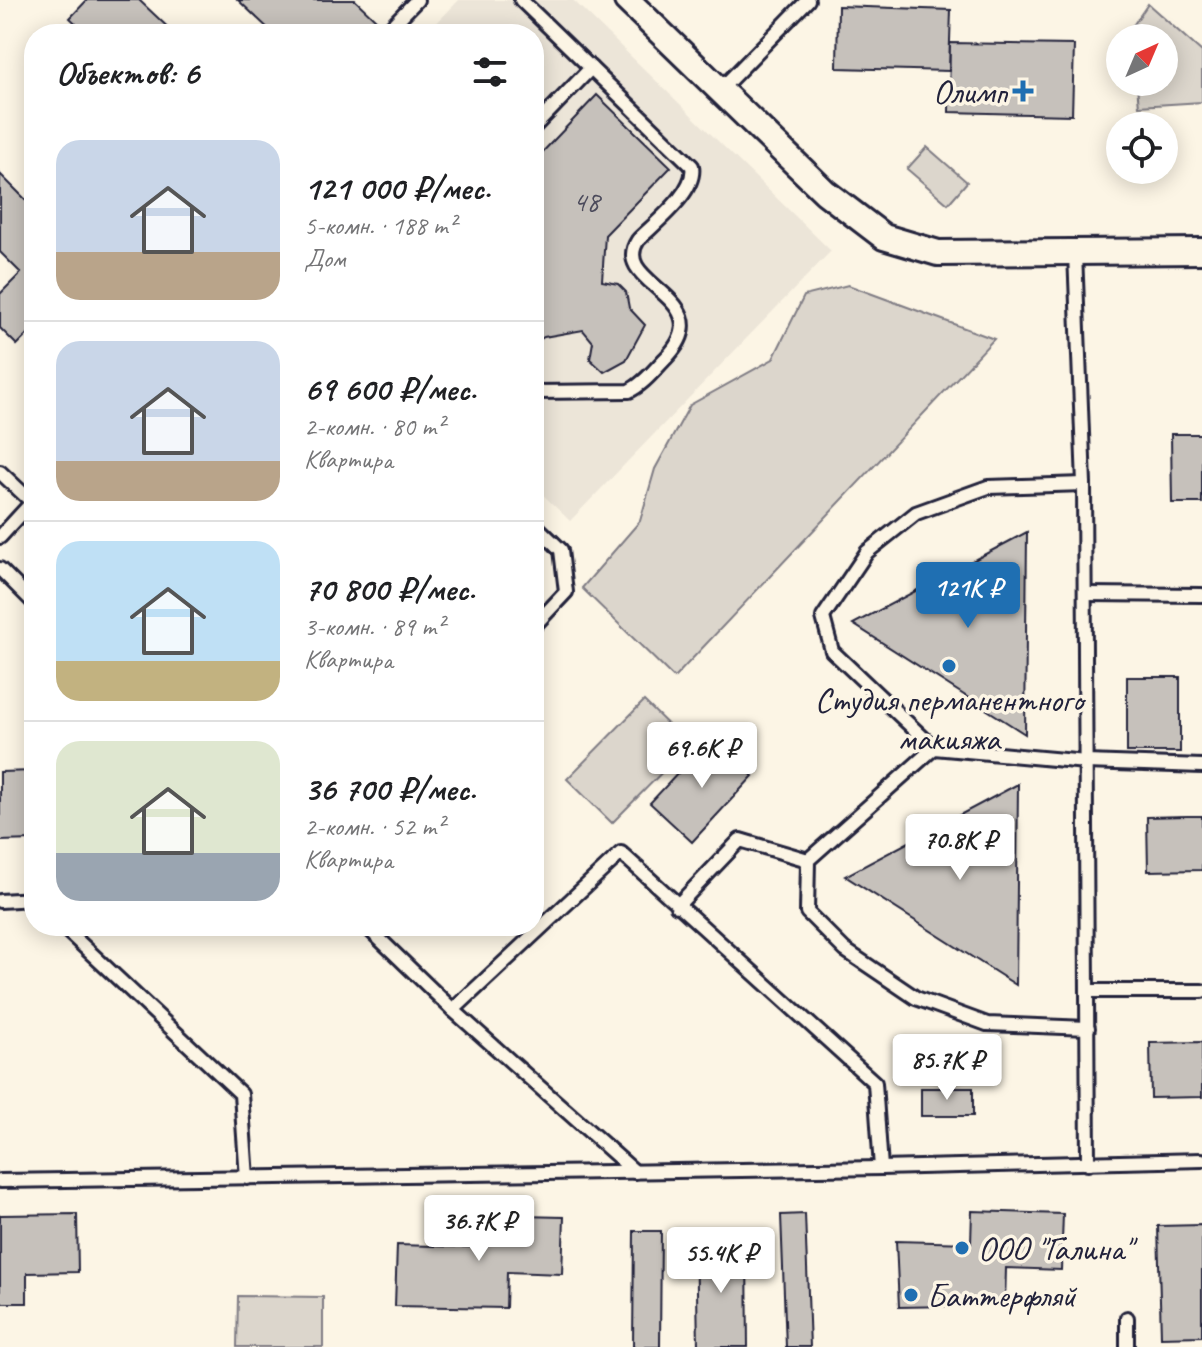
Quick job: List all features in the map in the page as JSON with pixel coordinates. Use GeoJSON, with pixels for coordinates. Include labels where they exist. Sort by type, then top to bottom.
{"type":"FeatureCollection","features":[{"type":"Feature","properties":{"kind":"street"},"geometry":{"type":"LineString","coordinates":[[627,0],[825,192],[884,237],[938,253],[1202,251]]}},
{"type":"Feature","properties":{"kind":"lane"},"geometry":{"type":"LineString","coordinates":[[394,24],[417,0]]}},
{"type":"Feature","properties":{"kind":"lane"},"geometry":{"type":"LineString","coordinates":[[521,0],[692,166],[693,174],[688,189],[638,240],[631,256],[636,267],[678,308],[684,332],[679,345],[642,383],[629,391],[544,392]]}},
{"type":"Feature","properties":{"kind":"lane"},"geometry":{"type":"LineString","coordinates":[[720,90],[808,0]]}},
{"type":"Feature","properties":{"kind":"lane"},"geometry":{"type":"LineString","coordinates":[[544,117],[591,68]]}},
{"type":"Feature","properties":{"kind":"lane"},"geometry":{"type":"LineString","coordinates":[[1075,253],[1084,484],[1088,1164]]}},
{"type":"Feature","properties":{"kind":"lane"},"geometry":{"type":"LineString","coordinates":[[0,472],[24,493]]}},
{"type":"Feature","properties":{"kind":"lane"},"geometry":{"type":"LineString","coordinates":[[1084,484],[988,487],[916,513],[867,552],[823,617],[832,651],[934,748],[1086,762],[1202,766]]}},
{"type":"Feature","properties":{"kind":"lane"},"geometry":{"type":"LineString","coordinates":[[0,537],[24,511]]}},
{"type":"Feature","properties":{"kind":"lane"},"geometry":{"type":"LineString","coordinates":[[544,534],[561,550],[566,592],[544,615]]}},
{"type":"Feature","properties":{"kind":"lane"},"geometry":{"type":"LineString","coordinates":[[0,569],[24,593]]}},
{"type":"Feature","properties":{"kind":"lane"},"geometry":{"type":"LineString","coordinates":[[1085,594],[1202,595]]}},
{"type":"Feature","properties":{"kind":"lane"},"geometry":{"type":"LineString","coordinates":[[934,748],[808,860],[807,912],[845,950],[916,998],[987,1024],[1088,1028]]}},
{"type":"Feature","properties":{"kind":"lane"},"geometry":{"type":"LineString","coordinates":[[677,906],[740,840],[808,860]]}},
{"type":"Feature","properties":{"kind":"lane"},"geometry":{"type":"LineString","coordinates":[[544,925],[621,853],[875,1083],[881,1168]]}},
{"type":"Feature","properties":{"kind":"lane"},"geometry":{"type":"LineString","coordinates":[[0,901],[24,900]]}},
{"type":"Feature","properties":{"kind":"lane"},"geometry":{"type":"LineString","coordinates":[[73,936],[241,1094],[247,1178]]}},
{"type":"Feature","properties":{"kind":"lane"},"geometry":{"type":"LineString","coordinates":[[376,936],[453,1010],[635,1172]]}},
{"type":"Feature","properties":{"kind":"lane"},"geometry":{"type":"LineString","coordinates":[[453,1010],[532,936]]}},
{"type":"Feature","properties":{"kind":"lane"},"geometry":{"type":"LineString","coordinates":[[1088,991],[1202,991]]}},
{"type":"Feature","properties":{"kind":"lane"},"geometry":{"type":"LineString","coordinates":[[0,1181],[1202,1160]]}},
{"type":"Feature","properties":{"kind":"lane"},"geometry":{"type":"LineString","coordinates":[[1127,1318],[1127,1347]]}},
{"type":"Feature","properties":{"kind":"shaded area"},"geometry":{"type":"Polygon","coordinates":[[[459,0],[573,0],[831,251],[570,521],[544,496],[544,24],[436,24],[459,0]]]}},
{"type":"Feature","properties":{"kind":"shaded area"},"geometry":{"type":"Polygon","coordinates":[[[1148,4],[1170,24],[1134,24],[1148,4]]]}},
{"type":"Feature","properties":{"kind":"shaded area"},"geometry":{"type":"Polygon","coordinates":[[[1178,31],[1202,52],[1202,102],[1139,106],[1138,96],[1178,96],[1178,31]]]}},
{"type":"Feature","properties":{"kind":"shaded area"},"geometry":{"type":"Polygon","coordinates":[[[927,147],[967,182],[948,204],[907,169],[927,147]]]}},
{"type":"Feature","properties":{"kind":"shaded area"},"geometry":{"type":"Polygon","coordinates":[[[848,285],[994,339],[674,678],[582,588],[640,521],[655,469],[690,405],[773,359],[804,296],[848,285]]]}},
{"type":"Feature","properties":{"kind":"shaded area"},"geometry":{"type":"Polygon","coordinates":[[[644,701],[689,745],[612,823],[567,779],[644,701]]]}},
{"type":"Feature","properties":{"kind":"shaded area"},"geometry":{"type":"Polygon","coordinates":[[[238,1296],[323,1297],[323,1347],[237,1347],[238,1296]]]}},
{"type":"Feature","properties":{"kind":"building"},"geometry":{"type":"Polygon","coordinates":[[[87,0],[139,0],[164,24],[76,24],[70,18],[87,0]]]}},
{"type":"Feature","properties":{"kind":"building"},"geometry":{"type":"Polygon","coordinates":[[[238,0],[355,0],[376,20],[372,24],[263,24],[238,0]]]}},
{"type":"Feature","properties":{"kind":"building"},"geometry":{"type":"Polygon","coordinates":[[[838,6],[951,10],[949,71],[837,68],[838,6]]]}},
{"type":"Feature","properties":{"kind":"building"},"geometry":{"type":"Polygon","coordinates":[[[950,43],[1074,45],[1072,115],[949,112],[950,43]]]}},
{"type":"Feature","properties":{"kind":"building"},"geometry":{"type":"Polygon","coordinates":[[[597,95],[671,167],[605,235],[602,281],[618,284],[626,292],[629,308],[645,325],[626,360],[604,372],[590,359],[593,342],[583,330],[544,337],[544,151],[597,95]]]}},
{"type":"Feature","properties":{"kind":"building"},"geometry":{"type":"Polygon","coordinates":[[[0,174],[24,198],[24,338],[17,345],[0,328],[0,294],[21,273],[0,252],[0,174]]]}},
{"type":"Feature","properties":{"kind":"building"},"geometry":{"type":"Polygon","coordinates":[[[1171,434],[1202,434],[1202,503],[1172,503],[1171,434]]]}},
{"type":"Feature","properties":{"kind":"building"},"geometry":{"type":"Polygon","coordinates":[[[1027,532],[1025,734],[853,624],[1027,532]]]}},
{"type":"Feature","properties":{"kind":"building"},"geometry":{"type":"Polygon","coordinates":[[[1127,677],[1180,677],[1180,752],[1127,752],[1127,677]]]}},
{"type":"Feature","properties":{"kind":"building"},"geometry":{"type":"Polygon","coordinates":[[[712,737],[753,776],[692,842],[650,803],[712,737]]]}},
{"type":"Feature","properties":{"kind":"building"},"geometry":{"type":"Polygon","coordinates":[[[24,771],[24,840],[0,841],[0,772],[24,771]]]}},
{"type":"Feature","properties":{"kind":"building"},"geometry":{"type":"Polygon","coordinates":[[[1018,784],[1016,985],[845,876],[1018,784]]]}},
{"type":"Feature","properties":{"kind":"building"},"geometry":{"type":"Polygon","coordinates":[[[1202,816],[1202,870],[1148,871],[1147,817],[1202,816]]]}},
{"type":"Feature","properties":{"kind":"building"},"geometry":{"type":"Polygon","coordinates":[[[1202,1042],[1202,1097],[1151,1098],[1150,1043],[1202,1042]]]}},
{"type":"Feature","properties":{"kind":"building"},"geometry":{"type":"Polygon","coordinates":[[[921,1088],[973,1088],[973,1116],[921,1116],[921,1088]]]}},
{"type":"Feature","properties":{"kind":"building"},"geometry":{"type":"Polygon","coordinates":[[[972,1211],[1063,1214],[1061,1270],[1006,1268],[1005,1305],[899,1307],[896,1241],[971,1243],[972,1211]]]}},
{"type":"Feature","properties":{"kind":"building"},"geometry":{"type":"Polygon","coordinates":[[[77,1214],[78,1272],[27,1273],[27,1303],[0,1303],[0,1215],[77,1214]]]}},
{"type":"Feature","properties":{"kind":"building"},"geometry":{"type":"Polygon","coordinates":[[[805,1214],[810,1347],[786,1347],[781,1215],[805,1214]]]}},
{"type":"Feature","properties":{"kind":"building"},"geometry":{"type":"Polygon","coordinates":[[[473,1215],[564,1217],[562,1274],[507,1272],[506,1308],[395,1306],[397,1245],[472,1247],[473,1215]]]}},
{"type":"Feature","properties":{"kind":"building"},"geometry":{"type":"Polygon","coordinates":[[[1202,1225],[1202,1336],[1161,1337],[1158,1226],[1202,1225]]]}},
{"type":"Feature","properties":{"kind":"building"},"geometry":{"type":"Polygon","coordinates":[[[634,1231],[661,1231],[660,1347],[633,1347],[634,1231]]]}},
{"type":"Feature","properties":{"kind":"building"},"geometry":{"type":"Polygon","coordinates":[[[696,1236],[721,1236],[721,1252],[747,1252],[748,1347],[698,1347],[696,1236]]]}},
{"type":"Feature","properties":{"kind":"place","name":"Олимп"},"geometry":{"type":"Point","coordinates":[1023,91]}},
{"type":"Feature","properties":{"kind":"place","name":"Студия перманентного макияжа"},"geometry":{"type":"Point","coordinates":[949,666]}},
{"type":"Feature","properties":{"kind":"place","name":"ООО \"Галина\""},"geometry":{"type":"Point","coordinates":[962,1248]}},
{"type":"Feature","properties":{"kind":"place","name":"Баттерфляй"},"geometry":{"type":"Point","coordinates":[911,1295]}}]}
